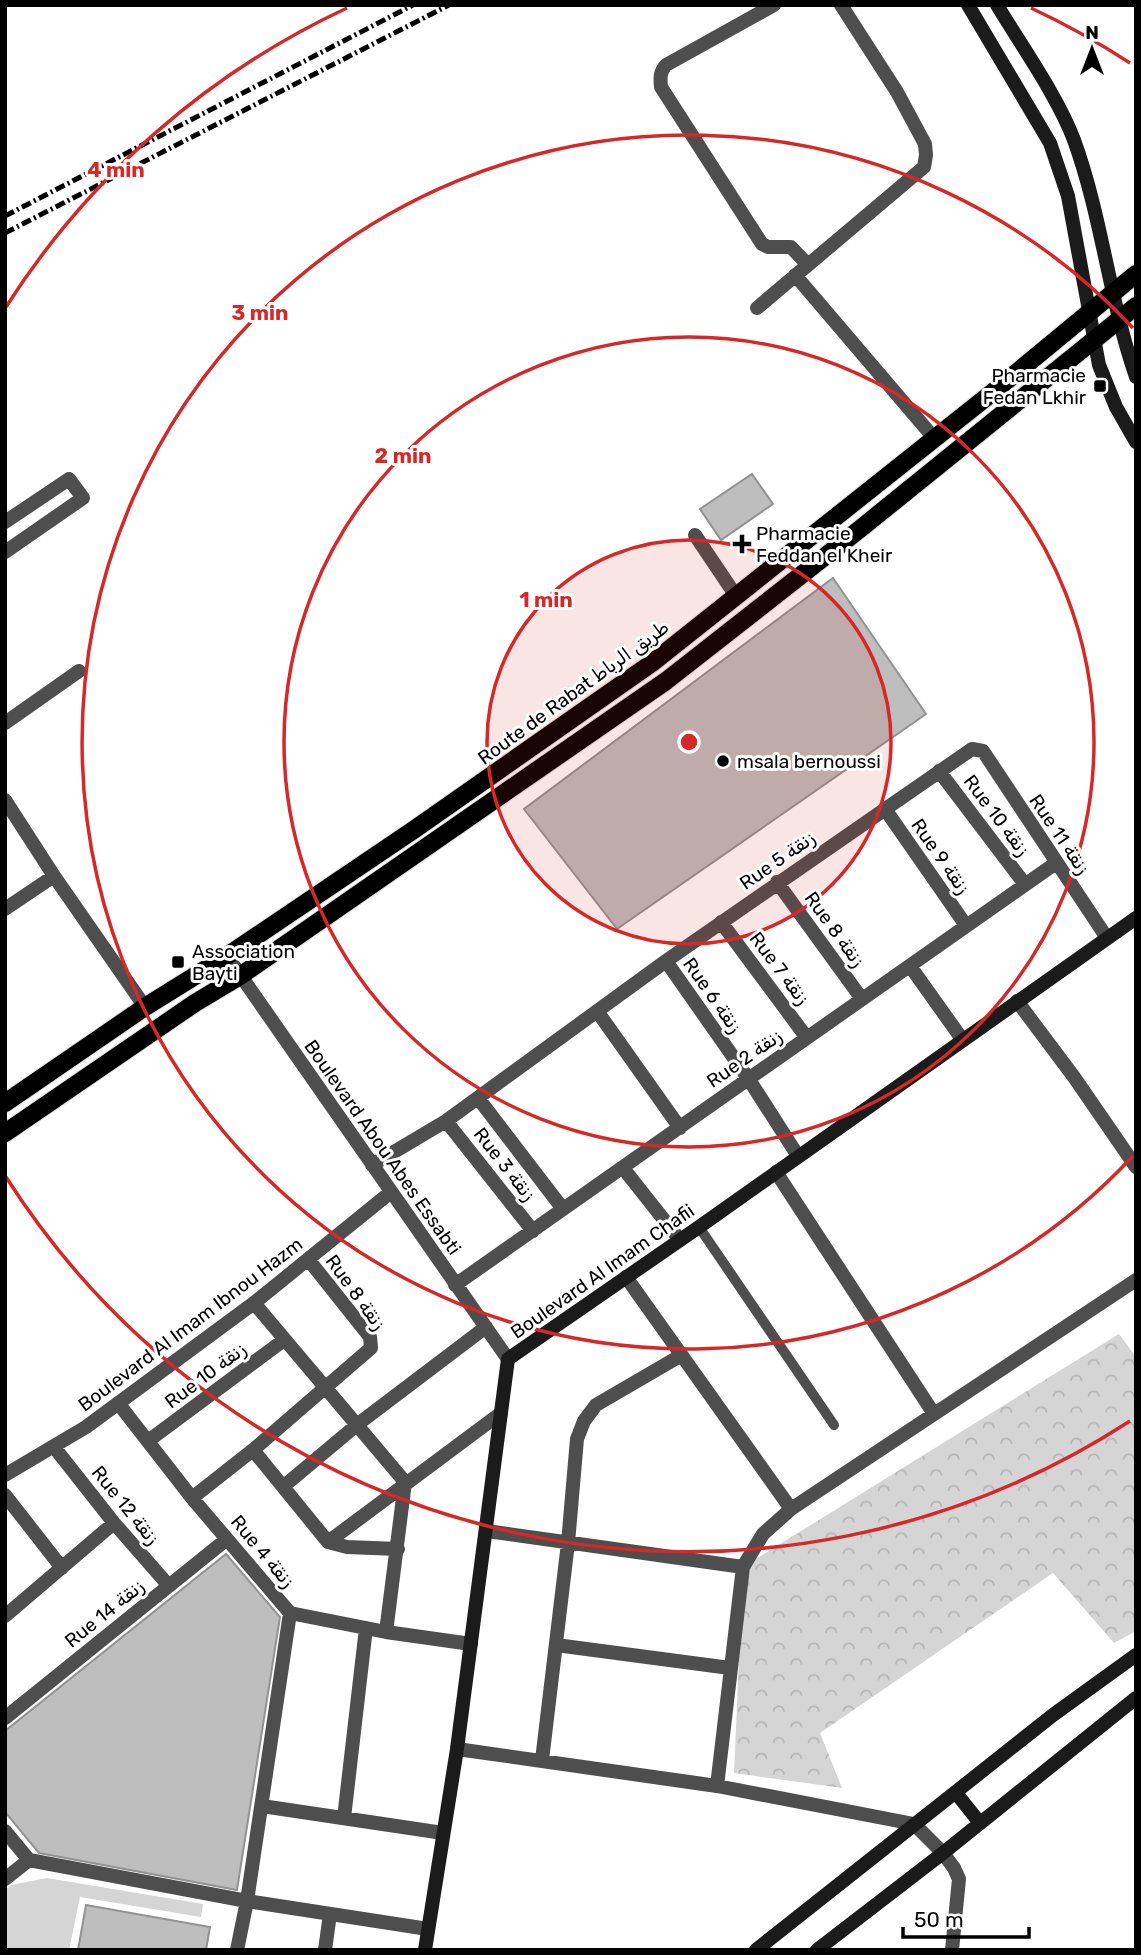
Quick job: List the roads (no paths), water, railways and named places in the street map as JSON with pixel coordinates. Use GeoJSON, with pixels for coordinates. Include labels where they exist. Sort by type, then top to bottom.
{"type":"FeatureCollection","features":[{"type":"Feature","properties":{"kind":"main road","name":"Route de Rabat طريق الرباط"},"geometry":{"type":"LineString","coordinates":[[5,1103],[425,822],[652,663],[1136,274]]}},
{"type":"Feature","properties":{"kind":"main road"},"geometry":{"type":"LineString","coordinates":[[5,1133],[195,1003],[240,976],[666,681],[1136,306]]}},
{"type":"Feature","properties":{"kind":"street"},"geometry":{"type":"LineString","coordinates":[[774,5],[666,65],[661,71],[661,87],[762,244],[768,247],[792,247],[807,264]]}},
{"type":"Feature","properties":{"kind":"street"},"geometry":{"type":"LineString","coordinates":[[757,308],[924,167],[925,144],[897,92],[841,5]]}},
{"type":"Feature","properties":{"kind":"street"},"geometry":{"type":"LineString","coordinates":[[968,5],[1050,143],[1068,196],[1099,365],[1116,407],[1136,442]]}},
{"type":"Feature","properties":{"kind":"street"},"geometry":{"type":"LineString","coordinates":[[997,5],[1072,136],[1088,181],[1118,320],[1136,377]]}},
{"type":"Feature","properties":{"kind":"street"},"geometry":{"type":"LineString","coordinates":[[794,275],[934,438]]}},
{"type":"Feature","properties":{"kind":"street"},"geometry":{"type":"LineString","coordinates":[[5,522],[69,479],[83,498],[5,552]]}},
{"type":"Feature","properties":{"kind":"street"},"geometry":{"type":"LineString","coordinates":[[695,535],[736,596]]}},
{"type":"Feature","properties":{"kind":"street"},"geometry":{"type":"LineString","coordinates":[[5,723],[79,671]]}},
{"type":"Feature","properties":{"kind":"street","name":"Rue 5 زنقة"},"geometry":{"type":"LineString","coordinates":[[372,1165],[446,1121],[777,882],[939,771],[972,749],[983,751]]}},
{"type":"Feature","properties":{"kind":"street","name":"Rue 11 زنقة"},"geometry":{"type":"LineString","coordinates":[[983,751],[1107,938]]}},
{"type":"Feature","properties":{"kind":"street","name":"Rue 10 زنقة"},"geometry":{"type":"LineString","coordinates":[[939,771],[1024,883]]}},
{"type":"Feature","properties":{"kind":"street"},"geometry":{"type":"LineString","coordinates":[[5,800],[145,1007]]}},
{"type":"Feature","properties":{"kind":"street","name":"Rue 9 زنقة"},"geometry":{"type":"LineString","coordinates":[[885,809],[965,924]]}},
{"type":"Feature","properties":{"kind":"street","name":"Rue 2 زنقة"},"geometry":{"type":"LineString","coordinates":[[455,1285],[911,966],[965,924],[1056,863]]}},
{"type":"Feature","properties":{"kind":"street"},"geometry":{"type":"LineString","coordinates":[[5,909],[54,876]]}},
{"type":"Feature","properties":{"kind":"street","name":"Rue 8 زنقة"},"geometry":{"type":"LineString","coordinates":[[777,882],[862,999]]}},
{"type":"Feature","properties":{"kind":"street","name":"Boulevard Al Imam Chafii"},"geometry":{"type":"LineString","coordinates":[[425,1950],[457,1749],[508,1359],[1136,918]]}},
{"type":"Feature","properties":{"kind":"street","name":"Rue 7 زنقة"},"geometry":{"type":"LineString","coordinates":[[721,922],[807,1038]]}},
{"type":"Feature","properties":{"kind":"street","name":"Boulevard Abou Abes Essabti"},"geometry":{"type":"LineString","coordinates":[[227,956],[508,1359]]}},
{"type":"Feature","properties":{"kind":"street","name":"Rue 6 زنقة"},"geometry":{"type":"LineString","coordinates":[[666,961],[748,1078],[798,1156]]}},
{"type":"Feature","properties":{"kind":"street"},"geometry":{"type":"LineString","coordinates":[[911,966],[962,1039]]}},
{"type":"Feature","properties":{"kind":"street"},"geometry":{"type":"LineString","coordinates":[[1017,1001],[1136,1167]]}},
{"type":"Feature","properties":{"kind":"street"},"geometry":{"type":"LineString","coordinates":[[597,1011],[680,1128]]}},
{"type":"Feature","properties":{"kind":"street"},"geometry":{"type":"LineString","coordinates":[[478,1098],[563,1209]]}},
{"type":"Feature","properties":{"kind":"street","name":"Rue 3 زنقة"},"geometry":{"type":"LineString","coordinates":[[446,1121],[533,1231]]}},
{"type":"Feature","properties":{"kind":"street"},"geometry":{"type":"LineString","coordinates":[[623,1168],[680,1240]]}},
{"type":"Feature","properties":{"kind":"street"},"geometry":{"type":"LineString","coordinates":[[776,1172],[934,1414]]}},
{"type":"Feature","properties":{"kind":"street","name":"Boulevard Al Imam Ibnou Hazm"},"geometry":{"type":"LineString","coordinates":[[5,1475],[54,1447],[118,1403],[254,1303],[391,1192]]}},
{"type":"Feature","properties":{"kind":"street","name":"Rue 8 زنقة"},"geometry":{"type":"LineString","coordinates":[[308,1259],[370,1337],[372,1348],[324,1388]]}},
{"type":"Feature","properties":{"kind":"street"},"geometry":{"type":"LineString","coordinates":[[626,1277],[790,1509]]}},
{"type":"Feature","properties":{"kind":"street"},"geometry":{"type":"LineString","coordinates":[[717,1786],[743,1567],[763,1534],[790,1509],[1136,1280]]}},
{"type":"Feature","properties":{"kind":"street"},"geometry":{"type":"LineString","coordinates":[[254,1303],[405,1482],[386,1632]]}},
{"type":"Feature","properties":{"kind":"street"},"geometry":{"type":"LineString","coordinates":[[284,1486],[358,1424],[486,1327]]}},
{"type":"Feature","properties":{"kind":"street","name":"Rue 10 زنقة"},"geometry":{"type":"LineString","coordinates":[[148,1441],[284,1340]]}},
{"type":"Feature","properties":{"kind":"street"},"geometry":{"type":"LineString","coordinates":[[542,1760],[568,1543],[577,1439],[584,1421],[596,1405],[680,1356]]}},
{"type":"Feature","properties":{"kind":"street"},"geometry":{"type":"LineString","coordinates":[[192,1498],[253,1450],[324,1388]]}},
{"type":"Feature","properties":{"kind":"street","name":"Rue 4 زنقة"},"geometry":{"type":"LineString","coordinates":[[118,1403],[192,1498],[290,1613],[386,1632],[471,1644]]}},
{"type":"Feature","properties":{"kind":"street"},"geometry":{"type":"LineString","coordinates":[[328,1542],[501,1413]]}},
{"type":"Feature","properties":{"kind":"street","name":"Rue 12 زنقة"},"geometry":{"type":"LineString","coordinates":[[54,1447],[114,1524],[169,1586]]}},
{"type":"Feature","properties":{"kind":"street"},"geometry":{"type":"LineString","coordinates":[[253,1450],[328,1542],[347,1547],[398,1549]]}},
{"type":"Feature","properties":{"kind":"street"},"geometry":{"type":"LineString","coordinates":[[5,1495],[62,1567]]}},
{"type":"Feature","properties":{"kind":"street"},"geometry":{"type":"LineString","coordinates":[[5,1616],[114,1524]]}},
{"type":"Feature","properties":{"kind":"street"},"geometry":{"type":"LineString","coordinates":[[486,1531],[743,1567]]}},
{"type":"Feature","properties":{"kind":"street","name":"Rue 14 زنقة"},"geometry":{"type":"LineString","coordinates":[[10,1714],[227,1539]]}},
{"type":"Feature","properties":{"kind":"street"},"geometry":{"type":"LineString","coordinates":[[237,1950],[262,1806],[290,1613]]}},
{"type":"Feature","properties":{"kind":"street"},"geometry":{"type":"LineString","coordinates":[[344,1818],[366,1628]]}},
{"type":"Feature","properties":{"kind":"street"},"geometry":{"type":"LineString","coordinates":[[556,1645],[730,1668]]}},
{"type":"Feature","properties":{"kind":"street"},"geometry":{"type":"LineString","coordinates":[[756,1950],[1053,1715],[1136,1655]]}},
{"type":"Feature","properties":{"kind":"street"},"geometry":{"type":"LineString","coordinates":[[5,1698],[10,1714]]}},
{"type":"Feature","properties":{"kind":"street"},"geometry":{"type":"LineString","coordinates":[[817,1950],[980,1824],[1136,1698]]}},
{"type":"Feature","properties":{"kind":"street"},"geometry":{"type":"LineString","coordinates":[[457,1749],[717,1786],[914,1824],[943,1853],[959,1879],[952,1950]]}},
{"type":"Feature","properties":{"kind":"street"},"geometry":{"type":"LineString","coordinates":[[956,1793],[980,1824]]}},
{"type":"Feature","properties":{"kind":"street"},"geometry":{"type":"LineString","coordinates":[[262,1806],[443,1833]]}},
{"type":"Feature","properties":{"kind":"street"},"geometry":{"type":"LineString","coordinates":[[5,1831],[29,1860],[247,1901],[428,1929]]}},
{"type":"Feature","properties":{"kind":"street"},"geometry":{"type":"LineString","coordinates":[[5,1880],[29,1860]]}},
{"type":"Feature","properties":{"kind":"street"},"geometry":{"type":"LineString","coordinates":[[325,1950],[330,1914]]}},
{"type":"Feature","properties":{"kind":"lane"},"geometry":{"type":"LineString","coordinates":[[699,1227],[834,1425]]}},
{"type":"Feature","properties":{"kind":"railway"},"geometry":{"type":"LineString","coordinates":[[5,216],[413,5]]}},
{"type":"Feature","properties":{"kind":"railway"},"geometry":{"type":"LineString","coordinates":[[5,233],[449,5]]}},
{"type":"Feature","properties":{"kind":"place","name":"Pharmacie Fedan Lkhir"},"geometry":{"type":"Point","coordinates":[1100,386]}},
{"type":"Feature","properties":{"kind":"place","name":"Pharmacie Feddan el Kheir"},"geometry":{"type":"Point","coordinates":[742,544]}},
{"type":"Feature","properties":{"kind":"place","name":"msala bernoussi"},"geometry":{"type":"Point","coordinates":[723,761]}},
{"type":"Feature","properties":{"kind":"place","name":"Association Bayti"},"geometry":{"type":"Point","coordinates":[178,962]}}]}
